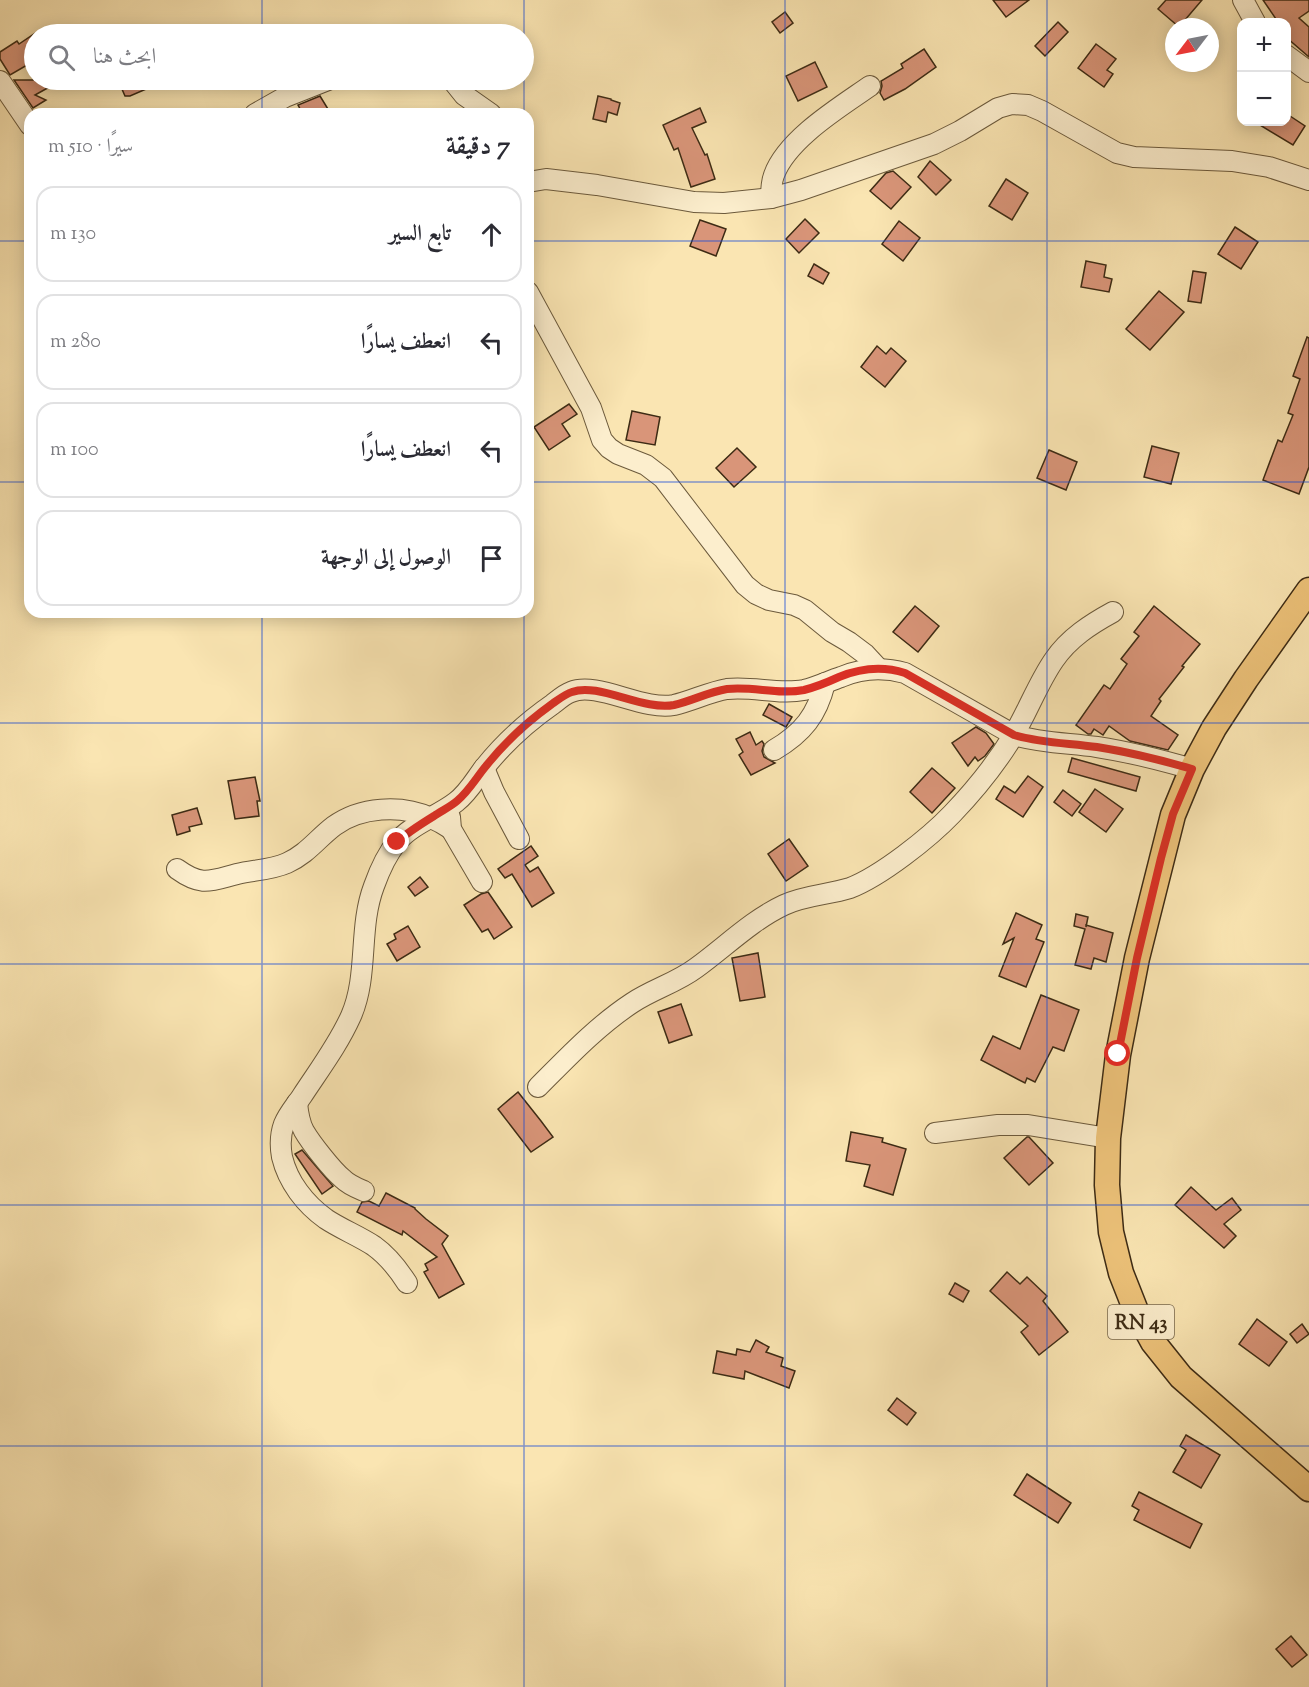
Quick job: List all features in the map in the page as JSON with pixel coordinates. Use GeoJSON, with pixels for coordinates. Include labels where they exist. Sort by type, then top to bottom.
{"type":"FeatureCollection","features":[{"type":"Feature","properties":{"kind":"main road","name":"RN 43"},"geometry":{"type":"LineString","coordinates":[[1309,591],[1214,728],[1192,769],[1173,814],[1137,958],[1118,1054],[1108,1138],[1107,1185],[1110,1232],[1121,1273],[1136,1311],[1153,1342],[1181,1377],[1309,1489]]}},
{"type":"Feature","properties":{"kind":"street"},"geometry":{"type":"LineString","coordinates":[[1243,0],[1253,18]]}},
{"type":"Feature","properties":{"kind":"street"},"geometry":{"type":"LineString","coordinates":[[1291,58],[1309,72]]}},
{"type":"Feature","properties":{"kind":"street"},"geometry":{"type":"LineString","coordinates":[[0,81],[24,116]]}},
{"type":"Feature","properties":{"kind":"street"},"geometry":{"type":"LineString","coordinates":[[771,198],[771,186],[775,173],[780,162],[794,146],[825,118],[870,86]]}},
{"type":"Feature","properties":{"kind":"street"},"geometry":{"type":"LineString","coordinates":[[266,108],[303,90]]}},
{"type":"Feature","properties":{"kind":"street"},"geometry":{"type":"LineString","coordinates":[[460,90],[482,108]]}},
{"type":"Feature","properties":{"kind":"street"},"geometry":{"type":"LineString","coordinates":[[534,178],[597,185],[694,202],[724,203],[771,198],[934,144],[998,108],[1012,104],[1028,105],[1042,111],[1117,153],[1134,158],[1232,160],[1269,167],[1309,180]]}},
{"type":"Feature","properties":{"kind":"street"},"geometry":{"type":"LineString","coordinates":[[534,303],[591,408],[602,440],[609,448],[646,465],[663,478],[751,590],[769,600],[794,605],[804,610],[865,654],[878,668]]}},
{"type":"Feature","properties":{"kind":"street"},"geometry":{"type":"LineString","coordinates":[[538,1087],[591,1036],[629,1005],[695,969],[764,916],[804,897],[847,889],[866,881],[912,849],[951,816],[985,778],[1014,735],[1054,660],[1071,640],[1113,612]]}},
{"type":"Feature","properties":{"kind":"street"},"geometry":{"type":"LineString","coordinates":[[407,1283],[386,1256],[372,1245],[326,1219],[299,1193],[283,1159],[280,1143],[283,1126],[345,1029],[353,1011],[362,971],[368,908],[383,865],[397,842],[412,829],[457,801],[472,786],[507,741],[533,718],[571,692],[583,689],[659,706],[675,705],[727,689],[746,688],[786,692],[806,690],[860,671],[878,668],[892,669],[905,673],[1014,735],[1030,740],[1096,747],[1144,756],[1192,769]]}},
{"type":"Feature","properties":{"kind":"street"},"geometry":{"type":"LineString","coordinates":[[774,750],[798,734],[808,723],[822,697],[825,683]]}},
{"type":"Feature","properties":{"kind":"street"},"geometry":{"type":"LineString","coordinates":[[484,768],[519,839]]}},
{"type":"Feature","properties":{"kind":"street"},"geometry":{"type":"LineString","coordinates":[[457,801],[450,819],[451,829],[482,882]]}},
{"type":"Feature","properties":{"kind":"street"},"geometry":{"type":"LineString","coordinates":[[177,868],[189,878],[205,881],[268,869],[304,854],[332,828],[364,811],[411,811],[431,817],[451,829]]}},
{"type":"Feature","properties":{"kind":"street"},"geometry":{"type":"LineString","coordinates":[[297,1103],[299,1118],[314,1144],[342,1178],[364,1191]]}},
{"type":"Feature","properties":{"kind":"street"},"geometry":{"type":"LineString","coordinates":[[935,1133],[998,1125],[1028,1125],[1108,1138]]}},
{"type":"Feature","properties":{"kind":"building"},"geometry":{"type":"Polygon","coordinates":[[[993,0],[1029,0],[1006,17],[993,0]]]}},
{"type":"Feature","properties":{"kind":"building"},"geometry":{"type":"Polygon","coordinates":[[[1166,0],[1202,0],[1187,18],[1168,18],[1158,9],[1166,0]]]}},
{"type":"Feature","properties":{"kind":"building"},"geometry":{"type":"Polygon","coordinates":[[[1263,0],[1309,0],[1309,11],[1299,18],[1309,27],[1309,57],[1291,41],[1291,18],[1275,18],[1263,0]]]}},
{"type":"Feature","properties":{"kind":"building"},"geometry":{"type":"Polygon","coordinates":[[[785,12],[793,23],[780,33],[772,22],[785,12]]]}},
{"type":"Feature","properties":{"kind":"building"},"geometry":{"type":"Polygon","coordinates":[[[1058,22],[1068,32],[1045,56],[1035,46],[1058,22]]]}},
{"type":"Feature","properties":{"kind":"building"},"geometry":{"type":"Polygon","coordinates":[[[17,41],[19,44],[24,41],[24,67],[10,75],[0,59],[0,52],[17,41]]]}},
{"type":"Feature","properties":{"kind":"building"},"geometry":{"type":"Polygon","coordinates":[[[1096,44],[1116,59],[1107,70],[1113,74],[1104,87],[1078,68],[1096,44]]]}},
{"type":"Feature","properties":{"kind":"building"},"geometry":{"type":"Polygon","coordinates":[[[924,49],[936,67],[905,89],[884,100],[880,93],[881,81],[903,68],[901,64],[924,49]]]}},
{"type":"Feature","properties":{"kind":"building"},"geometry":{"type":"Polygon","coordinates":[[[815,62],[827,87],[798,101],[786,76],[815,62]]]}},
{"type":"Feature","properties":{"kind":"building"},"geometry":{"type":"Polygon","coordinates":[[[14,80],[24,80],[24,90],[44,90],[35,95],[46,100],[33,108],[14,80]]]}},
{"type":"Feature","properties":{"kind":"building"},"geometry":{"type":"Polygon","coordinates":[[[122,90],[144,90],[130,96],[125,96],[122,90]]]}},
{"type":"Feature","properties":{"kind":"building"},"geometry":{"type":"Polygon","coordinates":[[[320,96],[327,108],[300,108],[298,105],[320,96]]]}},
{"type":"Feature","properties":{"kind":"building"},"geometry":{"type":"Polygon","coordinates":[[[598,96],[620,103],[617,115],[608,112],[606,122],[593,119],[598,96]]]}},
{"type":"Feature","properties":{"kind":"building"},"geometry":{"type":"Polygon","coordinates":[[[700,108],[706,122],[692,128],[705,155],[707,154],[715,179],[691,187],[678,148],[674,150],[663,125],[700,108]]]}},
{"type":"Feature","properties":{"kind":"building"},"geometry":{"type":"Polygon","coordinates":[[[1291,117],[1305,126],[1293,145],[1262,126],[1291,126],[1291,117]]]}},
{"type":"Feature","properties":{"kind":"building"},"geometry":{"type":"Polygon","coordinates":[[[930,161],[951,180],[936,195],[918,177],[930,161]]]}},
{"type":"Feature","properties":{"kind":"building"},"geometry":{"type":"Polygon","coordinates":[[[893,171],[911,187],[891,209],[870,191],[886,173],[893,171]]]}},
{"type":"Feature","properties":{"kind":"building"},"geometry":{"type":"Polygon","coordinates":[[[1006,179],[1028,193],[1012,220],[989,206],[1006,179]]]}},
{"type":"Feature","properties":{"kind":"building"},"geometry":{"type":"Polygon","coordinates":[[[805,219],[819,233],[799,253],[786,239],[805,219]]]}},
{"type":"Feature","properties":{"kind":"building"},"geometry":{"type":"Polygon","coordinates":[[[700,220],[726,229],[716,256],[690,246],[700,220]]]}},
{"type":"Feature","properties":{"kind":"building"},"geometry":{"type":"Polygon","coordinates":[[[899,221],[920,238],[903,261],[882,244],[899,221]]]}},
{"type":"Feature","properties":{"kind":"building"},"geometry":{"type":"Polygon","coordinates":[[[1235,227],[1258,242],[1241,269],[1218,254],[1235,227]]]}},
{"type":"Feature","properties":{"kind":"building"},"geometry":{"type":"Polygon","coordinates":[[[1086,261],[1106,265],[1104,277],[1112,279],[1109,292],[1081,287],[1086,261]]]}},
{"type":"Feature","properties":{"kind":"building"},"geometry":{"type":"Polygon","coordinates":[[[814,264],[829,273],[823,284],[808,276],[814,264]]]}},
{"type":"Feature","properties":{"kind":"building"},"geometry":{"type":"Polygon","coordinates":[[[1193,271],[1206,273],[1201,303],[1188,301],[1193,271]]]}},
{"type":"Feature","properties":{"kind":"building"},"geometry":{"type":"Polygon","coordinates":[[[1159,291],[1184,312],[1150,350],[1126,329],[1159,291]]]}},
{"type":"Feature","properties":{"kind":"building"},"geometry":{"type":"Polygon","coordinates":[[[1307,337],[1309,338],[1309,467],[1299,494],[1263,480],[1278,440],[1282,442],[1293,415],[1288,413],[1300,379],[1293,376],[1307,337]]]}},
{"type":"Feature","properties":{"kind":"building"},"geometry":{"type":"Polygon","coordinates":[[[877,346],[886,354],[891,348],[906,361],[885,387],[861,367],[877,346]]]}},
{"type":"Feature","properties":{"kind":"building"},"geometry":{"type":"Polygon","coordinates":[[[569,404],[577,414],[562,424],[570,436],[549,450],[534,427],[569,404]]]}},
{"type":"Feature","properties":{"kind":"building"},"geometry":{"type":"Polygon","coordinates":[[[632,411],[660,417],[655,445],[626,440],[632,411]]]}},
{"type":"Feature","properties":{"kind":"building"},"geometry":{"type":"Polygon","coordinates":[[[1152,446],[1179,453],[1171,484],[1144,477],[1152,446]]]}},
{"type":"Feature","properties":{"kind":"building"},"geometry":{"type":"Polygon","coordinates":[[[737,448],[756,467],[734,487],[716,468],[737,448]]]}},
{"type":"Feature","properties":{"kind":"building"},"geometry":{"type":"Polygon","coordinates":[[[1049,450],[1077,462],[1066,490],[1037,478],[1049,450]]]}},
{"type":"Feature","properties":{"kind":"building"},"geometry":{"type":"Polygon","coordinates":[[[915,606],[939,626],[918,652],[893,632],[915,606]]]}},
{"type":"Feature","properties":{"kind":"building"},"geometry":{"type":"Polygon","coordinates":[[[1154,606],[1200,644],[1159,699],[1161,701],[1151,716],[1178,735],[1168,750],[1130,741],[1109,726],[1103,735],[1094,729],[1091,734],[1088,734],[1076,725],[1104,685],[1110,689],[1127,664],[1121,659],[1139,636],[1134,632],[1154,606]]]}},
{"type":"Feature","properties":{"kind":"building"},"geometry":{"type":"Polygon","coordinates":[[[769,704],[792,717],[786,727],[763,715],[769,704]]]}},
{"type":"Feature","properties":{"kind":"building"},"geometry":{"type":"Polygon","coordinates":[[[976,727],[986,733],[994,744],[985,756],[978,761],[975,757],[968,766],[952,743],[976,727]]]}},
{"type":"Feature","properties":{"kind":"building"},"geometry":{"type":"Polygon","coordinates":[[[750,732],[756,745],[762,741],[764,744],[762,751],[764,757],[775,763],[751,775],[739,755],[743,752],[736,739],[750,732]]]}},
{"type":"Feature","properties":{"kind":"building"},"geometry":{"type":"Polygon","coordinates":[[[1072,758],[1140,777],[1136,791],[1068,772],[1072,758]]]}},
{"type":"Feature","properties":{"kind":"building"},"geometry":{"type":"Polygon","coordinates":[[[932,768],[955,788],[932,813],[910,792],[932,768]]]}},
{"type":"Feature","properties":{"kind":"building"},"geometry":{"type":"Polygon","coordinates":[[[1028,776],[1043,787],[1023,817],[996,799],[1004,786],[1015,793],[1028,776]]]}},
{"type":"Feature","properties":{"kind":"building"},"geometry":{"type":"Polygon","coordinates":[[[255,777],[260,801],[257,801],[259,816],[235,819],[228,781],[255,777]]]}},
{"type":"Feature","properties":{"kind":"building"},"geometry":{"type":"Polygon","coordinates":[[[1095,789],[1123,809],[1106,832],[1079,812],[1095,789]]]}},
{"type":"Feature","properties":{"kind":"building"},"geometry":{"type":"Polygon","coordinates":[[[1063,790],[1081,804],[1072,816],[1054,802],[1063,790]]]}},
{"type":"Feature","properties":{"kind":"building"},"geometry":{"type":"Polygon","coordinates":[[[197,808],[202,824],[189,827],[190,831],[177,835],[172,815],[197,808]]]}},
{"type":"Feature","properties":{"kind":"building"},"geometry":{"type":"Polygon","coordinates":[[[789,839],[808,866],[786,881],[768,854],[789,839]]]}},
{"type":"Feature","properties":{"kind":"building"},"geometry":{"type":"Polygon","coordinates":[[[531,846],[538,856],[525,865],[530,872],[538,867],[554,893],[532,907],[512,874],[505,878],[498,869],[531,846]]]}},
{"type":"Feature","properties":{"kind":"building"},"geometry":{"type":"Polygon","coordinates":[[[420,877],[428,887],[415,896],[408,887],[420,877]]]}},
{"type":"Feature","properties":{"kind":"building"},"geometry":{"type":"Polygon","coordinates":[[[488,892],[512,927],[494,939],[488,929],[482,932],[464,905],[488,892]]]}},
{"type":"Feature","properties":{"kind":"building"},"geometry":{"type":"Polygon","coordinates":[[[1016,913],[1042,925],[1036,939],[1044,942],[1026,987],[999,976],[1014,938],[1003,944],[1016,913]]]}},
{"type":"Feature","properties":{"kind":"building"},"geometry":{"type":"Polygon","coordinates":[[[1076,914],[1088,917],[1086,925],[1113,933],[1106,962],[1094,958],[1091,969],[1075,965],[1085,929],[1074,926],[1076,914]]]}},
{"type":"Feature","properties":{"kind":"building"},"geometry":{"type":"Polygon","coordinates":[[[408,926],[420,947],[397,961],[387,944],[396,939],[394,934],[408,926]]]}},
{"type":"Feature","properties":{"kind":"building"},"geometry":{"type":"Polygon","coordinates":[[[758,953],[765,997],[740,1001],[732,958],[758,953]]]}},
{"type":"Feature","properties":{"kind":"building"},"geometry":{"type":"Polygon","coordinates":[[[1041,995],[1079,1010],[1064,1051],[1053,1047],[1035,1082],[1027,1078],[1025,1083],[981,1060],[993,1036],[1020,1049],[1041,995]]]}},
{"type":"Feature","properties":{"kind":"building"},"geometry":{"type":"Polygon","coordinates":[[[681,1004],[692,1035],[669,1043],[658,1012],[681,1004]]]}},
{"type":"Feature","properties":{"kind":"building"},"geometry":{"type":"Polygon","coordinates":[[[518,1092],[553,1137],[531,1152],[498,1109],[518,1092]]]}},
{"type":"Feature","properties":{"kind":"building"},"geometry":{"type":"Polygon","coordinates":[[[851,1132],[883,1138],[882,1142],[906,1149],[893,1195],[864,1186],[870,1165],[846,1161],[851,1132]]]}},
{"type":"Feature","properties":{"kind":"building"},"geometry":{"type":"Polygon","coordinates":[[[1027,1137],[1053,1163],[1029,1185],[1004,1158],[1027,1137]]]}},
{"type":"Feature","properties":{"kind":"building"},"geometry":{"type":"Polygon","coordinates":[[[302,1150],[333,1186],[322,1194],[295,1154],[302,1150]]]}},
{"type":"Feature","properties":{"kind":"building"},"geometry":{"type":"Polygon","coordinates":[[[1191,1187],[1216,1210],[1232,1198],[1241,1210],[1224,1224],[1236,1236],[1224,1248],[1175,1205],[1191,1187]]]}},
{"type":"Feature","properties":{"kind":"building"},"geometry":{"type":"Polygon","coordinates":[[[386,1193],[415,1208],[448,1236],[442,1244],[464,1284],[439,1298],[424,1272],[428,1270],[425,1264],[437,1257],[403,1231],[402,1235],[357,1212],[362,1202],[369,1201],[379,1206],[386,1193]]]}},
{"type":"Feature","properties":{"kind":"building"},"geometry":{"type":"Polygon","coordinates":[[[1007,1272],[1020,1284],[1027,1277],[1047,1296],[1043,1301],[1068,1332],[1039,1355],[1021,1332],[1028,1326],[990,1291],[1007,1272]]]}},
{"type":"Feature","properties":{"kind":"building"},"geometry":{"type":"Polygon","coordinates":[[[955,1283],[969,1291],[963,1302],[949,1294],[955,1283]]]}},
{"type":"Feature","properties":{"kind":"building"},"geometry":{"type":"Polygon","coordinates":[[[1257,1319],[1287,1342],[1269,1366],[1239,1344],[1257,1319]]]}},
{"type":"Feature","properties":{"kind":"building"},"geometry":{"type":"Polygon","coordinates":[[[1302,1324],[1309,1334],[1297,1343],[1290,1334],[1302,1324]]]}},
{"type":"Feature","properties":{"kind":"building"},"geometry":{"type":"Polygon","coordinates":[[[756,1340],[769,1347],[766,1352],[783,1358],[781,1366],[795,1371],[789,1388],[745,1371],[744,1379],[713,1373],[717,1351],[736,1355],[737,1349],[750,1352],[756,1340]]]}},
{"type":"Feature","properties":{"kind":"building"},"geometry":{"type":"Polygon","coordinates":[[[897,1398],[916,1413],[907,1425],[888,1410],[897,1398]]]}},
{"type":"Feature","properties":{"kind":"building"},"geometry":{"type":"Polygon","coordinates":[[[1186,1435],[1220,1455],[1201,1488],[1173,1472],[1186,1450],[1180,1446],[1186,1435]]]}},
{"type":"Feature","properties":{"kind":"building"},"geometry":{"type":"Polygon","coordinates":[[[1027,1474],[1071,1503],[1058,1523],[1014,1495],[1027,1474]]]}},
{"type":"Feature","properties":{"kind":"building"},"geometry":{"type":"Polygon","coordinates":[[[1139,1492],[1202,1524],[1190,1548],[1134,1520],[1139,1510],[1132,1506],[1139,1492]]]}},
{"type":"Feature","properties":{"kind":"building"},"geometry":{"type":"Polygon","coordinates":[[[1291,1636],[1307,1655],[1292,1667],[1276,1649],[1291,1636]]]}},
{"type":"Feature","properties":{"kind":"route"},"geometry":{"type":"LineString","coordinates":[[397,842],[412,829],[457,801],[472,786],[507,741],[533,718],[571,692],[583,689],[659,706],[675,705],[727,689],[746,688],[786,692],[806,690],[860,671],[878,668],[892,669],[905,673],[1014,735],[1030,740],[1096,747],[1144,756],[1192,769],[1173,814],[1161,858],[1137,958],[1118,1054]]}}]}
